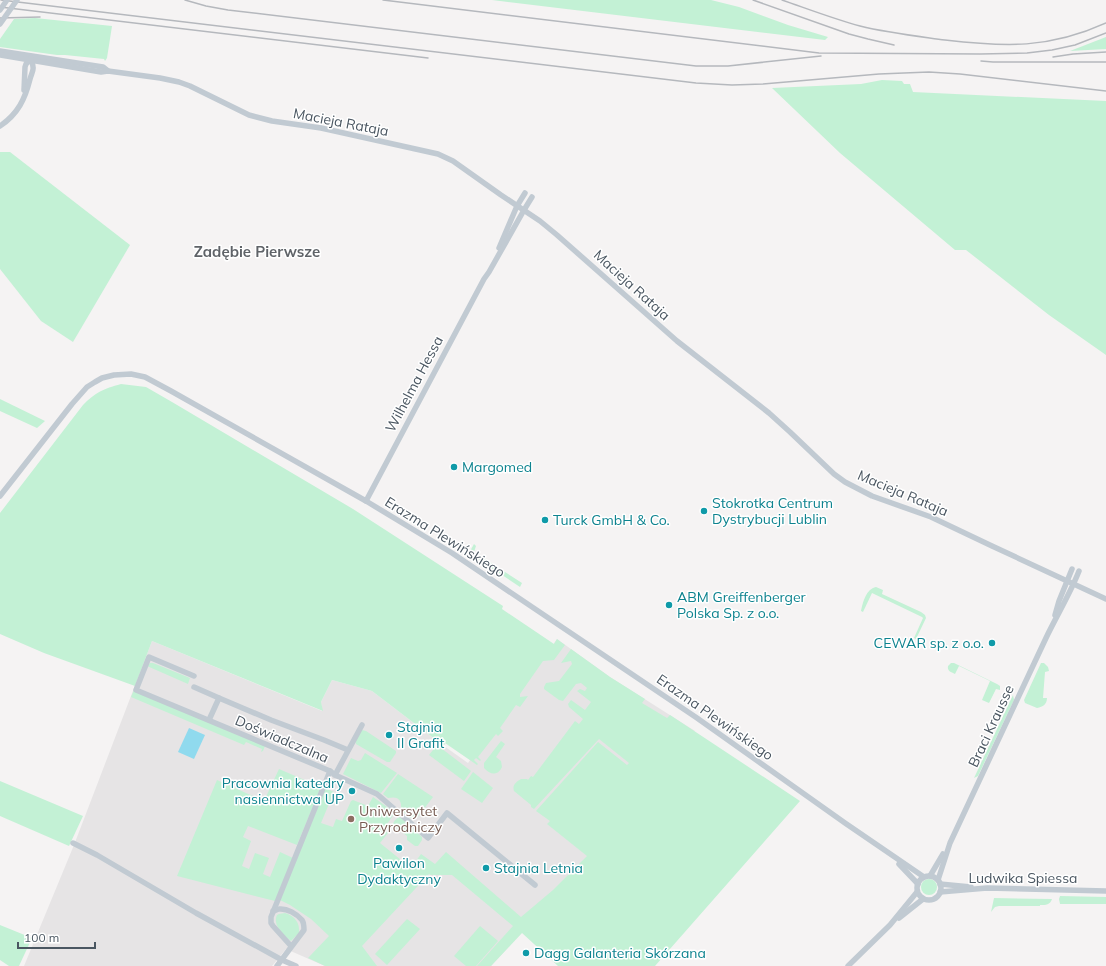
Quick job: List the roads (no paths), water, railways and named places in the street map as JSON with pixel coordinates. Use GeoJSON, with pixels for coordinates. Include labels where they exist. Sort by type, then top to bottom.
{"type":"FeatureCollection","features":[{"type":"Feature","properties":{"kind":"street"},"geometry":{"type":"LineString","coordinates":[[0,10],[7,0]]}},
{"type":"Feature","properties":{"kind":"street"},"geometry":{"type":"LineString","coordinates":[[0,24],[17,0]]}},
{"type":"Feature","properties":{"kind":"street","name":"Macieja Rataja"},"geometry":{"type":"LineString","coordinates":[[0,51],[101,72],[108,71],[179,82],[250,115],[272,121],[320,128],[438,154],[453,161],[540,221],[677,341],[769,413],[834,474],[845,482],[872,496],[931,516],[1067,582],[1106,599]]}},
{"type":"Feature","properties":{"kind":"street","name":"Macieja Rataja"},"geometry":{"type":"LineString","coordinates":[[0,55],[31,58]]}},
{"type":"Feature","properties":{"kind":"street"},"geometry":{"type":"LineString","coordinates":[[0,126],[15,113],[22,101],[33,68],[31,58]]}},
{"type":"Feature","properties":{"kind":"street","name":"Wilhelma Hessa"},"geometry":{"type":"LineString","coordinates":[[484,279],[517,206],[526,193]]}},
{"type":"Feature","properties":{"kind":"street","name":"Wilhelma Hessa"},"geometry":{"type":"LineString","coordinates":[[366,501],[484,279],[532,197]]}},
{"type":"Feature","properties":{"kind":"street","name":"Erazma Plewińskiego"},"geometry":{"type":"LineString","coordinates":[[0,496],[87,387],[94,382],[109,376],[126,374],[138,375],[151,380],[366,501],[452,553],[697,718],[924,877]]}},
{"type":"Feature","properties":{"kind":"street","name":"Braci Krausse"},"geometry":{"type":"LineString","coordinates":[[1055,619],[1057,607],[1072,569]]}},
{"type":"Feature","properties":{"kind":"street","name":"Braci Krausse"},"geometry":{"type":"LineString","coordinates":[[930,876],[950,843],[1079,571]]}},
{"type":"Feature","properties":{"kind":"street","name":"Doświadczalna"},"geometry":{"type":"LineString","coordinates":[[194,676],[149,657],[136,690],[332,773],[273,911]]}},
{"type":"Feature","properties":{"kind":"street"},"geometry":{"type":"LineString","coordinates":[[194,687],[271,720],[348,750]]}},
{"type":"Feature","properties":{"kind":"street"},"geometry":{"type":"LineString","coordinates":[[209,720],[219,698]]}},
{"type":"Feature","properties":{"kind":"street"},"geometry":{"type":"LineString","coordinates":[[362,725],[348,750],[332,773],[376,794],[428,838],[447,813],[535,886]]}},
{"type":"Feature","properties":{"kind":"street"},"geometry":{"type":"LineString","coordinates":[[73,843],[97,855],[196,913],[282,960],[296,966]]}},
{"type":"Feature","properties":{"kind":"street","name":"Braci Krausse"},"geometry":{"type":"LineString","coordinates":[[939,882],[950,843]]}},
{"type":"Feature","properties":{"kind":"street","name":"Erazma Plewińskiego"},"geometry":{"type":"LineString","coordinates":[[885,851],[911,875],[918,884]]}},
{"type":"Feature","properties":{"kind":"street"},"geometry":{"type":"LineString","coordinates":[[939,882],[940,892],[934,899],[923,899],[920,896],[917,888],[918,884],[924,877],[930,876],[939,882],[987,888]]}},
{"type":"Feature","properties":{"kind":"street","name":"Ludwika Spiessa"},"geometry":{"type":"LineString","coordinates":[[940,892],[987,888],[1106,891]]}},
{"type":"Feature","properties":{"kind":"street"},"geometry":{"type":"LineString","coordinates":[[848,966],[890,925],[918,892]]}},
{"type":"Feature","properties":{"kind":"street"},"geometry":{"type":"LineString","coordinates":[[890,925],[923,899]]}},
{"type":"Feature","properties":{"kind":"street"},"geometry":{"type":"LineString","coordinates":[[277,966],[304,930],[304,924],[302,920],[288,910],[279,909],[273,911],[271,919],[273,926],[291,946]]}},
{"type":"Feature","properties":{"kind":"water"},"geometry":{"type":"Polygon","coordinates":[[[189,728],[205,735],[194,759],[178,752],[189,728]]]}},
{"type":"Feature","properties":{"kind":"railway"},"geometry":{"type":"LineString","coordinates":[[1,0],[696,83],[732,85],[763,84],[879,74],[929,72],[960,74],[1106,91]]}},
{"type":"Feature","properties":{"kind":"railway"},"geometry":{"type":"LineString","coordinates":[[185,0],[228,10],[696,66],[728,66],[821,56]]}},
{"type":"Feature","properties":{"kind":"railway"},"geometry":{"type":"LineString","coordinates":[[383,0],[819,53],[1027,53],[1075,45],[1106,33]]}},
{"type":"Feature","properties":{"kind":"railway"},"geometry":{"type":"LineString","coordinates":[[753,0],[849,34],[894,45]]}},
{"type":"Feature","properties":{"kind":"railway"},"geometry":{"type":"LineString","coordinates":[[782,0],[860,26],[902,34],[987,44],[1007,45],[1046,42],[1065,38],[1106,23]]}},
{"type":"Feature","properties":{"kind":"railway"},"geometry":{"type":"LineString","coordinates":[[0,7],[428,58]]}},
{"type":"Feature","properties":{"kind":"railway"},"geometry":{"type":"LineString","coordinates":[[0,18],[40,17]]}},
{"type":"Feature","properties":{"kind":"railway"},"geometry":{"type":"LineString","coordinates":[[1053,57],[1106,52]]}},
{"type":"Feature","properties":{"kind":"railway"},"geometry":{"type":"LineString","coordinates":[[981,61],[1106,62]]}},
{"type":"Feature","properties":{"kind":"place","name":"Margomed"},"geometry":{"type":"Point","coordinates":[454,467]}},
{"type":"Feature","properties":{"kind":"place","name":"Stokrotka Centrum Dystrybucji Lublin"},"geometry":{"type":"Point","coordinates":[704,511]}},
{"type":"Feature","properties":{"kind":"place","name":"Turck GmbH & Co."},"geometry":{"type":"Point","coordinates":[545,520]}},
{"type":"Feature","properties":{"kind":"place","name":"ABM Greiffenberger Polska Sp. z o.o."},"geometry":{"type":"Point","coordinates":[669,605]}},
{"type":"Feature","properties":{"kind":"place","name":"CEWAR sp. z o.o."},"geometry":{"type":"Point","coordinates":[992,643]}},
{"type":"Feature","properties":{"kind":"place","name":"Stajnia II Grafit"},"geometry":{"type":"Point","coordinates":[389,735]}},
{"type":"Feature","properties":{"kind":"place","name":"Pracownia katedry nasiennictwa UP"},"geometry":{"type":"Point","coordinates":[352,791]}},
{"type":"Feature","properties":{"kind":"place","name":"Uniwersytet Przyrodniczy"},"geometry":{"type":"Point","coordinates":[351,819]}},
{"type":"Feature","properties":{"kind":"place","name":"Pawilon Dydaktyczny"},"geometry":{"type":"Point","coordinates":[399,848]}},
{"type":"Feature","properties":{"kind":"place","name":"Stajnia Letnia"},"geometry":{"type":"Point","coordinates":[486,868]}},
{"type":"Feature","properties":{"kind":"place","name":"Dagg Galanteria Skórzana"},"geometry":{"type":"Point","coordinates":[526,953]}},
{"type":"Feature","properties":{"kind":"district","name":"Zadębie Pierwsze"},"geometry":{"type":"Point","coordinates":[257,251]}}]}
